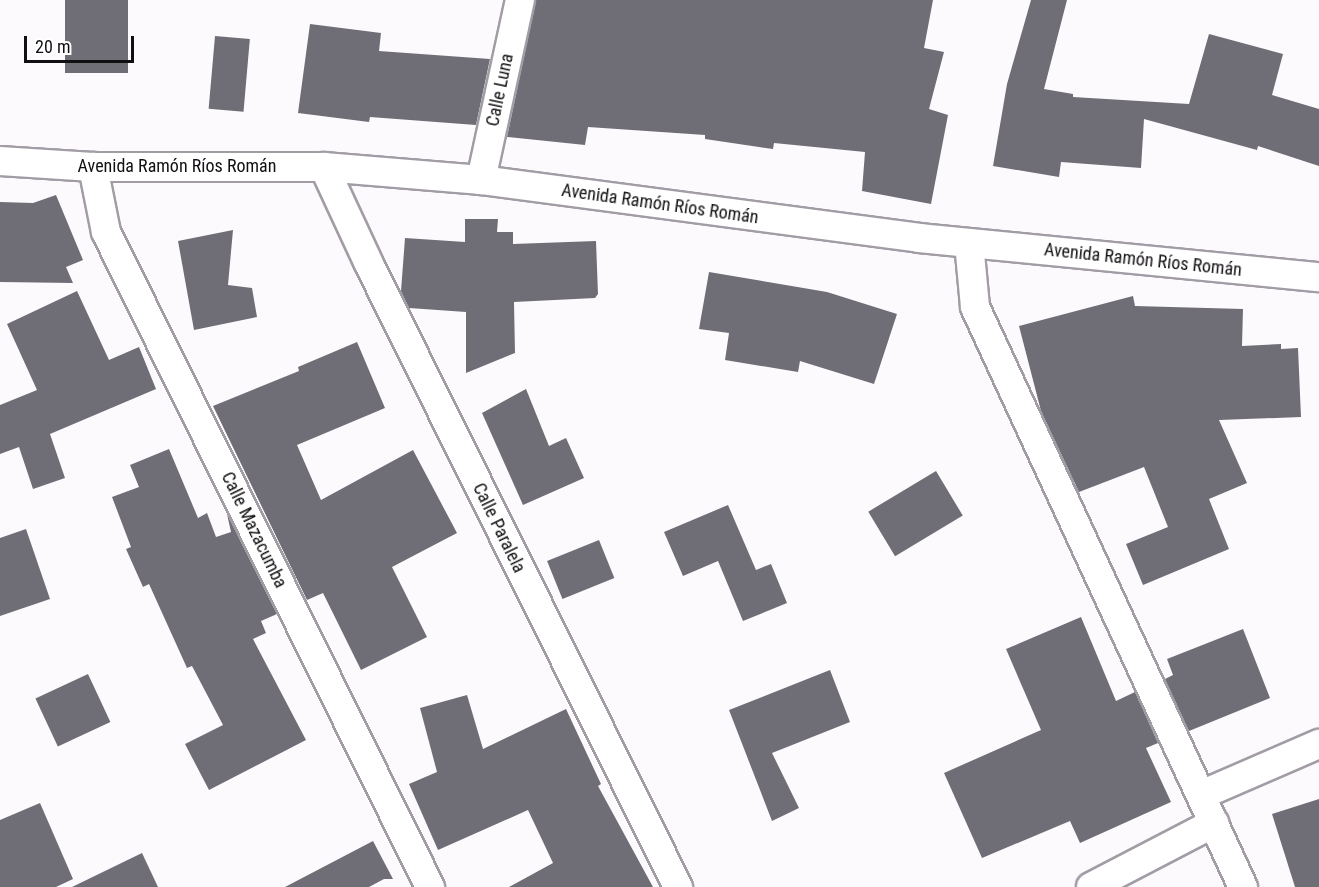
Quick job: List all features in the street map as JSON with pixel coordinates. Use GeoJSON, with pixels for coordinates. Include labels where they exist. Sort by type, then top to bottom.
{"type":"FeatureCollection","features":[{"type":"Feature","properties":{"kind":"street","name":"Calle Luna"},"geometry":{"type":"LineString","coordinates":[[481,180],[520,0]]}},
{"type":"Feature","properties":{"kind":"street","name":"Avenida Ramón Ríos Román"},"geometry":{"type":"LineString","coordinates":[[0,161],[93,167],[324,167],[481,180],[969,243],[1319,277]]}},
{"type":"Feature","properties":{"kind":"street","name":"Calle Mazacumba"},"geometry":{"type":"LineString","coordinates":[[93,167],[106,232],[430,887]]}},
{"type":"Feature","properties":{"kind":"street","name":"Calle Paralela"},"geometry":{"type":"LineString","coordinates":[[324,167],[372,272],[678,887]]}},
{"type":"Feature","properties":{"kind":"street"},"geometry":{"type":"LineString","coordinates":[[969,243],[975,307],[1243,887]]}},
{"type":"Feature","properties":{"kind":"street"},"geometry":{"type":"LineString","coordinates":[[1201,795],[1319,744]]}},
{"type":"Feature","properties":{"kind":"street"},"geometry":{"type":"LineString","coordinates":[[1091,887],[1214,824]]}},
{"type":"Feature","properties":{"kind":"building"},"geometry":{"type":"Polygon","coordinates":[[[65,0],[128,0],[128,73],[65,73],[65,0]]]}},
{"type":"Feature","properties":{"kind":"building"},"geometry":{"type":"Polygon","coordinates":[[[536,0],[933,0],[924,48],[944,52],[929,109],[948,115],[931,204],[862,191],[865,152],[774,143],[773,149],[705,139],[705,135],[588,127],[585,145],[507,137],[536,0]]]}},
{"type":"Feature","properties":{"kind":"building"},"geometry":{"type":"Polygon","coordinates":[[[1031,0],[1067,0],[1044,89],[1073,94],[1073,97],[1189,104],[1209,34],[1283,54],[1272,95],[1319,109],[1319,166],[1258,146],[1257,150],[1144,119],[1141,168],[1061,162],[1059,177],[993,166],[1007,84],[1031,0]]]}},
{"type":"Feature","properties":{"kind":"building"},"geometry":{"type":"Polygon","coordinates":[[[310,24],[381,33],[379,51],[490,59],[476,125],[370,117],[369,122],[298,113],[310,24]]]}},
{"type":"Feature","properties":{"kind":"building"},"geometry":{"type":"Polygon","coordinates":[[[215,36],[250,39],[244,112],[209,109],[215,36]]]}},
{"type":"Feature","properties":{"kind":"building"},"geometry":{"type":"Polygon","coordinates":[[[56,195],[83,260],[66,267],[73,283],[0,282],[0,202],[33,203],[56,195]]]}},
{"type":"Feature","properties":{"kind":"building"},"geometry":{"type":"Polygon","coordinates":[[[465,219],[498,219],[497,232],[513,232],[513,244],[596,241],[598,294],[595,298],[514,302],[515,353],[466,373],[466,312],[409,308],[401,291],[405,238],[465,242],[465,219]]]}},
{"type":"Feature","properties":{"kind":"building"},"geometry":{"type":"Polygon","coordinates":[[[233,230],[228,285],[252,288],[257,317],[194,330],[178,241],[233,230]]]}},
{"type":"Feature","properties":{"kind":"building"},"geometry":{"type":"Polygon","coordinates":[[[709,272],[827,292],[897,314],[874,384],[800,361],[798,372],[725,360],[729,333],[699,329],[709,272]]]}},
{"type":"Feature","properties":{"kind":"building"},"geometry":{"type":"Polygon","coordinates":[[[77,291],[109,360],[139,347],[156,389],[50,434],[65,478],[33,489],[19,447],[0,454],[0,405],[37,390],[7,324],[77,291]]]}},
{"type":"Feature","properties":{"kind":"building"},"geometry":{"type":"Polygon","coordinates":[[[1133,296],[1135,306],[1243,309],[1242,346],[1281,344],[1281,349],[1298,348],[1301,417],[1219,420],[1247,483],[1209,499],[1229,549],[1143,585],[1126,544],[1168,527],[1144,467],[1079,492],[1041,411],[1019,326],[1133,296]]]}},
{"type":"Feature","properties":{"kind":"building"},"geometry":{"type":"Polygon","coordinates":[[[357,342],[385,408],[297,445],[321,500],[413,450],[457,533],[392,567],[427,637],[361,670],[323,593],[307,600],[213,406],[299,371],[298,367],[357,342]]]}},
{"type":"Feature","properties":{"kind":"building"},"geometry":{"type":"Polygon","coordinates":[[[526,389],[549,446],[566,438],[584,478],[523,505],[482,413],[526,389]]]}},
{"type":"Feature","properties":{"kind":"building"},"geometry":{"type":"Polygon","coordinates":[[[169,449],[198,518],[207,513],[216,537],[231,532],[227,514],[277,614],[261,621],[266,633],[253,639],[306,740],[209,790],[185,744],[223,725],[192,666],[187,668],[149,584],[143,587],[126,549],[131,547],[112,497],[139,487],[130,465],[169,449]]]}},
{"type":"Feature","properties":{"kind":"building"},"geometry":{"type":"Polygon","coordinates":[[[936,471],[963,516],[895,556],[868,512],[936,471]]]}},
{"type":"Feature","properties":{"kind":"building"},"geometry":{"type":"Polygon","coordinates":[[[728,505],[756,570],[771,564],[787,603],[743,621],[718,561],[683,576],[664,532],[728,505]]]}},
{"type":"Feature","properties":{"kind":"building"},"geometry":{"type":"Polygon","coordinates":[[[26,529],[50,599],[0,616],[0,538],[26,529]]]}},
{"type":"Feature","properties":{"kind":"building"},"geometry":{"type":"Polygon","coordinates":[[[599,540],[614,578],[562,599],[547,561],[599,540]]]}},
{"type":"Feature","properties":{"kind":"building"},"geometry":{"type":"Polygon","coordinates":[[[1081,617],[1116,701],[1135,692],[1158,743],[1146,748],[1171,802],[1080,843],[1070,821],[982,858],[944,773],[1041,730],[1006,649],[1081,617]]]}},
{"type":"Feature","properties":{"kind":"building"},"geometry":{"type":"Polygon","coordinates":[[[1243,629],[1270,698],[1189,731],[1165,679],[1173,675],[1167,659],[1243,629]]]}},
{"type":"Feature","properties":{"kind":"building"},"geometry":{"type":"Polygon","coordinates":[[[830,670],[850,722],[772,753],[799,808],[772,821],[729,710],[830,670]]]}},
{"type":"Feature","properties":{"kind":"building"},"geometry":{"type":"Polygon","coordinates":[[[88,674],[110,722],[58,747],[35,699],[88,674]]]}},
{"type":"Feature","properties":{"kind":"building"},"geometry":{"type":"Polygon","coordinates":[[[467,695],[483,749],[566,709],[601,784],[598,786],[653,887],[509,887],[553,863],[528,810],[438,850],[409,784],[437,772],[420,708],[467,695]]]}},
{"type":"Feature","properties":{"kind":"building"},"geometry":{"type":"Polygon","coordinates":[[[1319,799],[1319,887],[1295,887],[1272,814],[1319,799]]]}},
{"type":"Feature","properties":{"kind":"building"},"geometry":{"type":"Polygon","coordinates":[[[40,803],[73,879],[56,887],[0,887],[0,820],[40,803]]]}},
{"type":"Feature","properties":{"kind":"building"},"geometry":{"type":"Polygon","coordinates":[[[373,841],[393,879],[384,879],[369,887],[285,887],[373,841]]]}},
{"type":"Feature","properties":{"kind":"building"},"geometry":{"type":"Polygon","coordinates":[[[142,853],[158,887],[72,887],[142,853]]]}}]}
